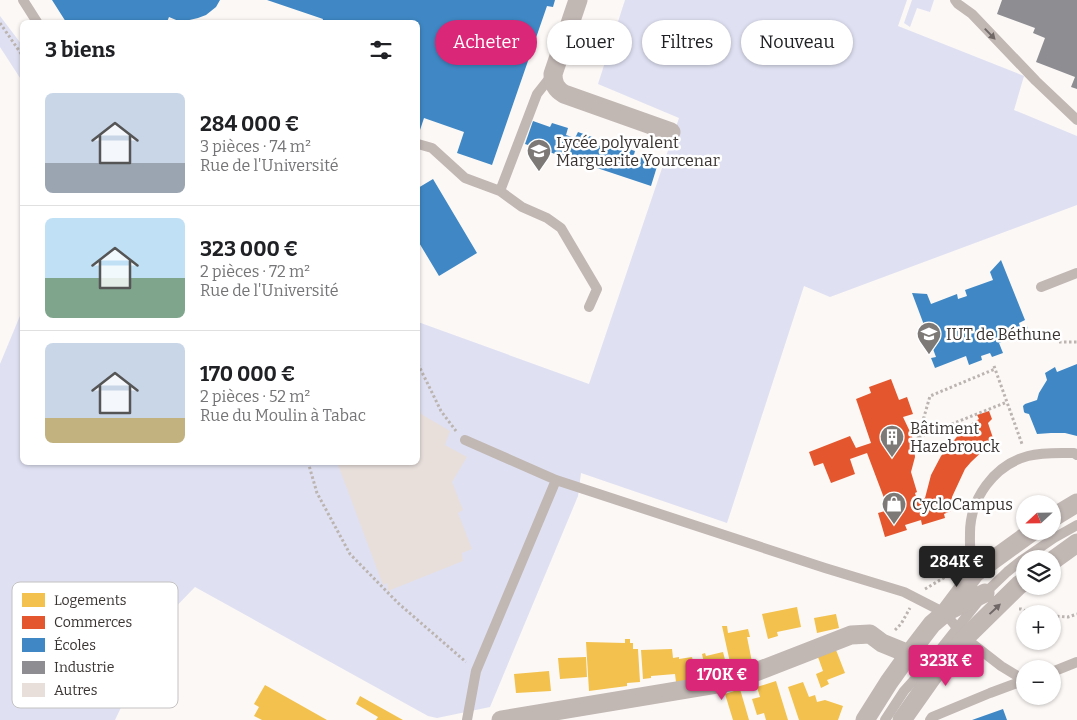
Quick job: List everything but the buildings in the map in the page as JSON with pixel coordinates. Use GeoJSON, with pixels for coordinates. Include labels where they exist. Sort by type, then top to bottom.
{"type":"FeatureCollection","features":[{"type":"Feature","properties":{"kind":"street"},"geometry":{"type":"LineString","coordinates":[[578,0],[553,74],[553,82],[557,90],[671,132]]}},
{"type":"Feature","properties":{"kind":"street"},"geometry":{"type":"LineString","coordinates":[[1061,513],[1077,503]]}},
{"type":"Feature","properties":{"kind":"street"},"geometry":{"type":"LineString","coordinates":[[865,720],[909,654],[932,624],[945,613],[975,574],[1021,540]]}},
{"type":"Feature","properties":{"kind":"street"},"geometry":{"type":"LineString","coordinates":[[1061,555],[1077,543]]}},
{"type":"Feature","properties":{"kind":"street"},"geometry":{"type":"LineString","coordinates":[[902,720],[935,665],[961,633],[1016,588]]}},
{"type":"Feature","properties":{"kind":"street"},"geometry":{"type":"LineString","coordinates":[[945,613],[985,593]]}},
{"type":"Feature","properties":{"kind":"street"},"geometry":{"type":"LineString","coordinates":[[501,720],[730,682],[852,635],[870,634],[882,643],[935,665]]}},
{"type":"Feature","properties":{"kind":"lane"},"geometry":{"type":"LineString","coordinates":[[23,0],[36,20]]}},
{"type":"Feature","properties":{"kind":"lane"},"geometry":{"type":"LineString","coordinates":[[955,0],[972,14],[1036,81],[1077,120]]}},
{"type":"Feature","properties":{"kind":"lane"},"geometry":{"type":"LineString","coordinates":[[500,191],[537,94],[553,74]]}},
{"type":"Feature","properties":{"kind":"lane"},"geometry":{"type":"LineString","coordinates":[[420,145],[432,148],[465,178],[500,191],[522,207],[547,218],[561,228],[597,289],[589,307]]}},
{"type":"Feature","properties":{"kind":"lane"},"geometry":{"type":"LineString","coordinates":[[1041,287],[1077,273]]}},
{"type":"Feature","properties":{"kind":"lane"},"geometry":{"type":"LineString","coordinates":[[466,440],[556,480],[904,592],[945,613],[961,633],[1001,666],[1016,675]]}},
{"type":"Feature","properties":{"kind":"lane"},"geometry":{"type":"LineString","coordinates":[[975,574],[970,547],[970,524],[976,501],[989,482],[1006,466],[1027,456],[1050,452],[1077,455]]}},
{"type":"Feature","properties":{"kind":"lane"},"geometry":{"type":"LineString","coordinates":[[467,720],[476,671],[556,480]]}},
{"type":"Feature","properties":{"kind":"lane"},"geometry":{"type":"LineString","coordinates":[[961,633],[985,593],[1007,572],[1054,538],[1077,525]]}},
{"type":"Feature","properties":{"kind":"lane"},"geometry":{"type":"LineString","coordinates":[[1061,668],[1077,662]]}},
{"type":"Feature","properties":{"kind":"lane"},"geometry":{"type":"LineString","coordinates":[[885,720],[904,692],[935,665]]}},
{"type":"Feature","properties":{"kind":"lane"},"geometry":{"type":"LineString","coordinates":[[930,720],[932,717],[948,710],[1016,683]]}},
{"type":"Feature","properties":{"kind":"path"},"geometry":{"type":"LineString","coordinates":[[0,23],[20,52]]}},
{"type":"Feature","properties":{"kind":"path"},"geometry":{"type":"LineString","coordinates":[[1059,342],[1077,342]]}},
{"type":"Feature","properties":{"kind":"path"},"geometry":{"type":"LineString","coordinates":[[420,368],[441,411],[466,440]]}},
{"type":"Feature","properties":{"kind":"path"},"geometry":{"type":"LineString","coordinates":[[1007,402],[918,438],[930,396],[995,368],[1027,456]]}},
{"type":"Feature","properties":{"kind":"path"},"geometry":{"type":"LineString","coordinates":[[309,465],[317,493],[350,554],[398,603],[476,671]]}},
{"type":"Feature","properties":{"kind":"path"},"geometry":{"type":"LineString","coordinates":[[908,612],[914,597],[955,570],[975,574]]}},
{"type":"Feature","properties":{"kind":"path"},"geometry":{"type":"LineString","coordinates":[[1061,617],[1068,617],[1077,614]]}},
{"type":"Feature","properties":{"kind":"shaded area"},"geometry":{"type":"Polygon","coordinates":[[[625,0],[907,0],[898,26],[1024,76],[1014,110],[1077,136],[1077,205],[830,297],[804,286],[727,523],[581,473],[578,496],[490,707],[437,718],[428,716],[195,587],[178,605],[178,582],[12,582],[12,708],[121,708],[115,720],[0,720],[0,364],[20,316],[20,465],[420,465],[420,323],[589,384],[679,118],[598,84],[604,65],[632,65],[632,20],[619,20],[625,0]]]}},
{"type":"Feature","properties":{"kind":"shaded area"},"geometry":{"type":"Polygon","coordinates":[[[912,0],[934,0],[930,12],[917,8],[910,27],[904,23],[912,0]]]}},
{"type":"Feature","properties":{"kind":"shaded area"},"geometry":{"type":"Polygon","coordinates":[[[0,16],[20,42],[20,78],[0,47],[0,16]]]}},
{"type":"Feature","properties":{"kind":"place","name":"Lycée polyvalent Marguerite Yourcenar"},"geometry":{"type":"Point","coordinates":[539,172]}},
{"type":"Feature","properties":{"kind":"place","name":"IUT de Béthune"},"geometry":{"type":"Point","coordinates":[929,355]}},
{"type":"Feature","properties":{"kind":"place","name":"Bâtiment Hazebrouck"},"geometry":{"type":"Point","coordinates":[892,458]}},
{"type":"Feature","properties":{"kind":"place","name":"CycloCampus"},"geometry":{"type":"Point","coordinates":[894,525]}}]}
